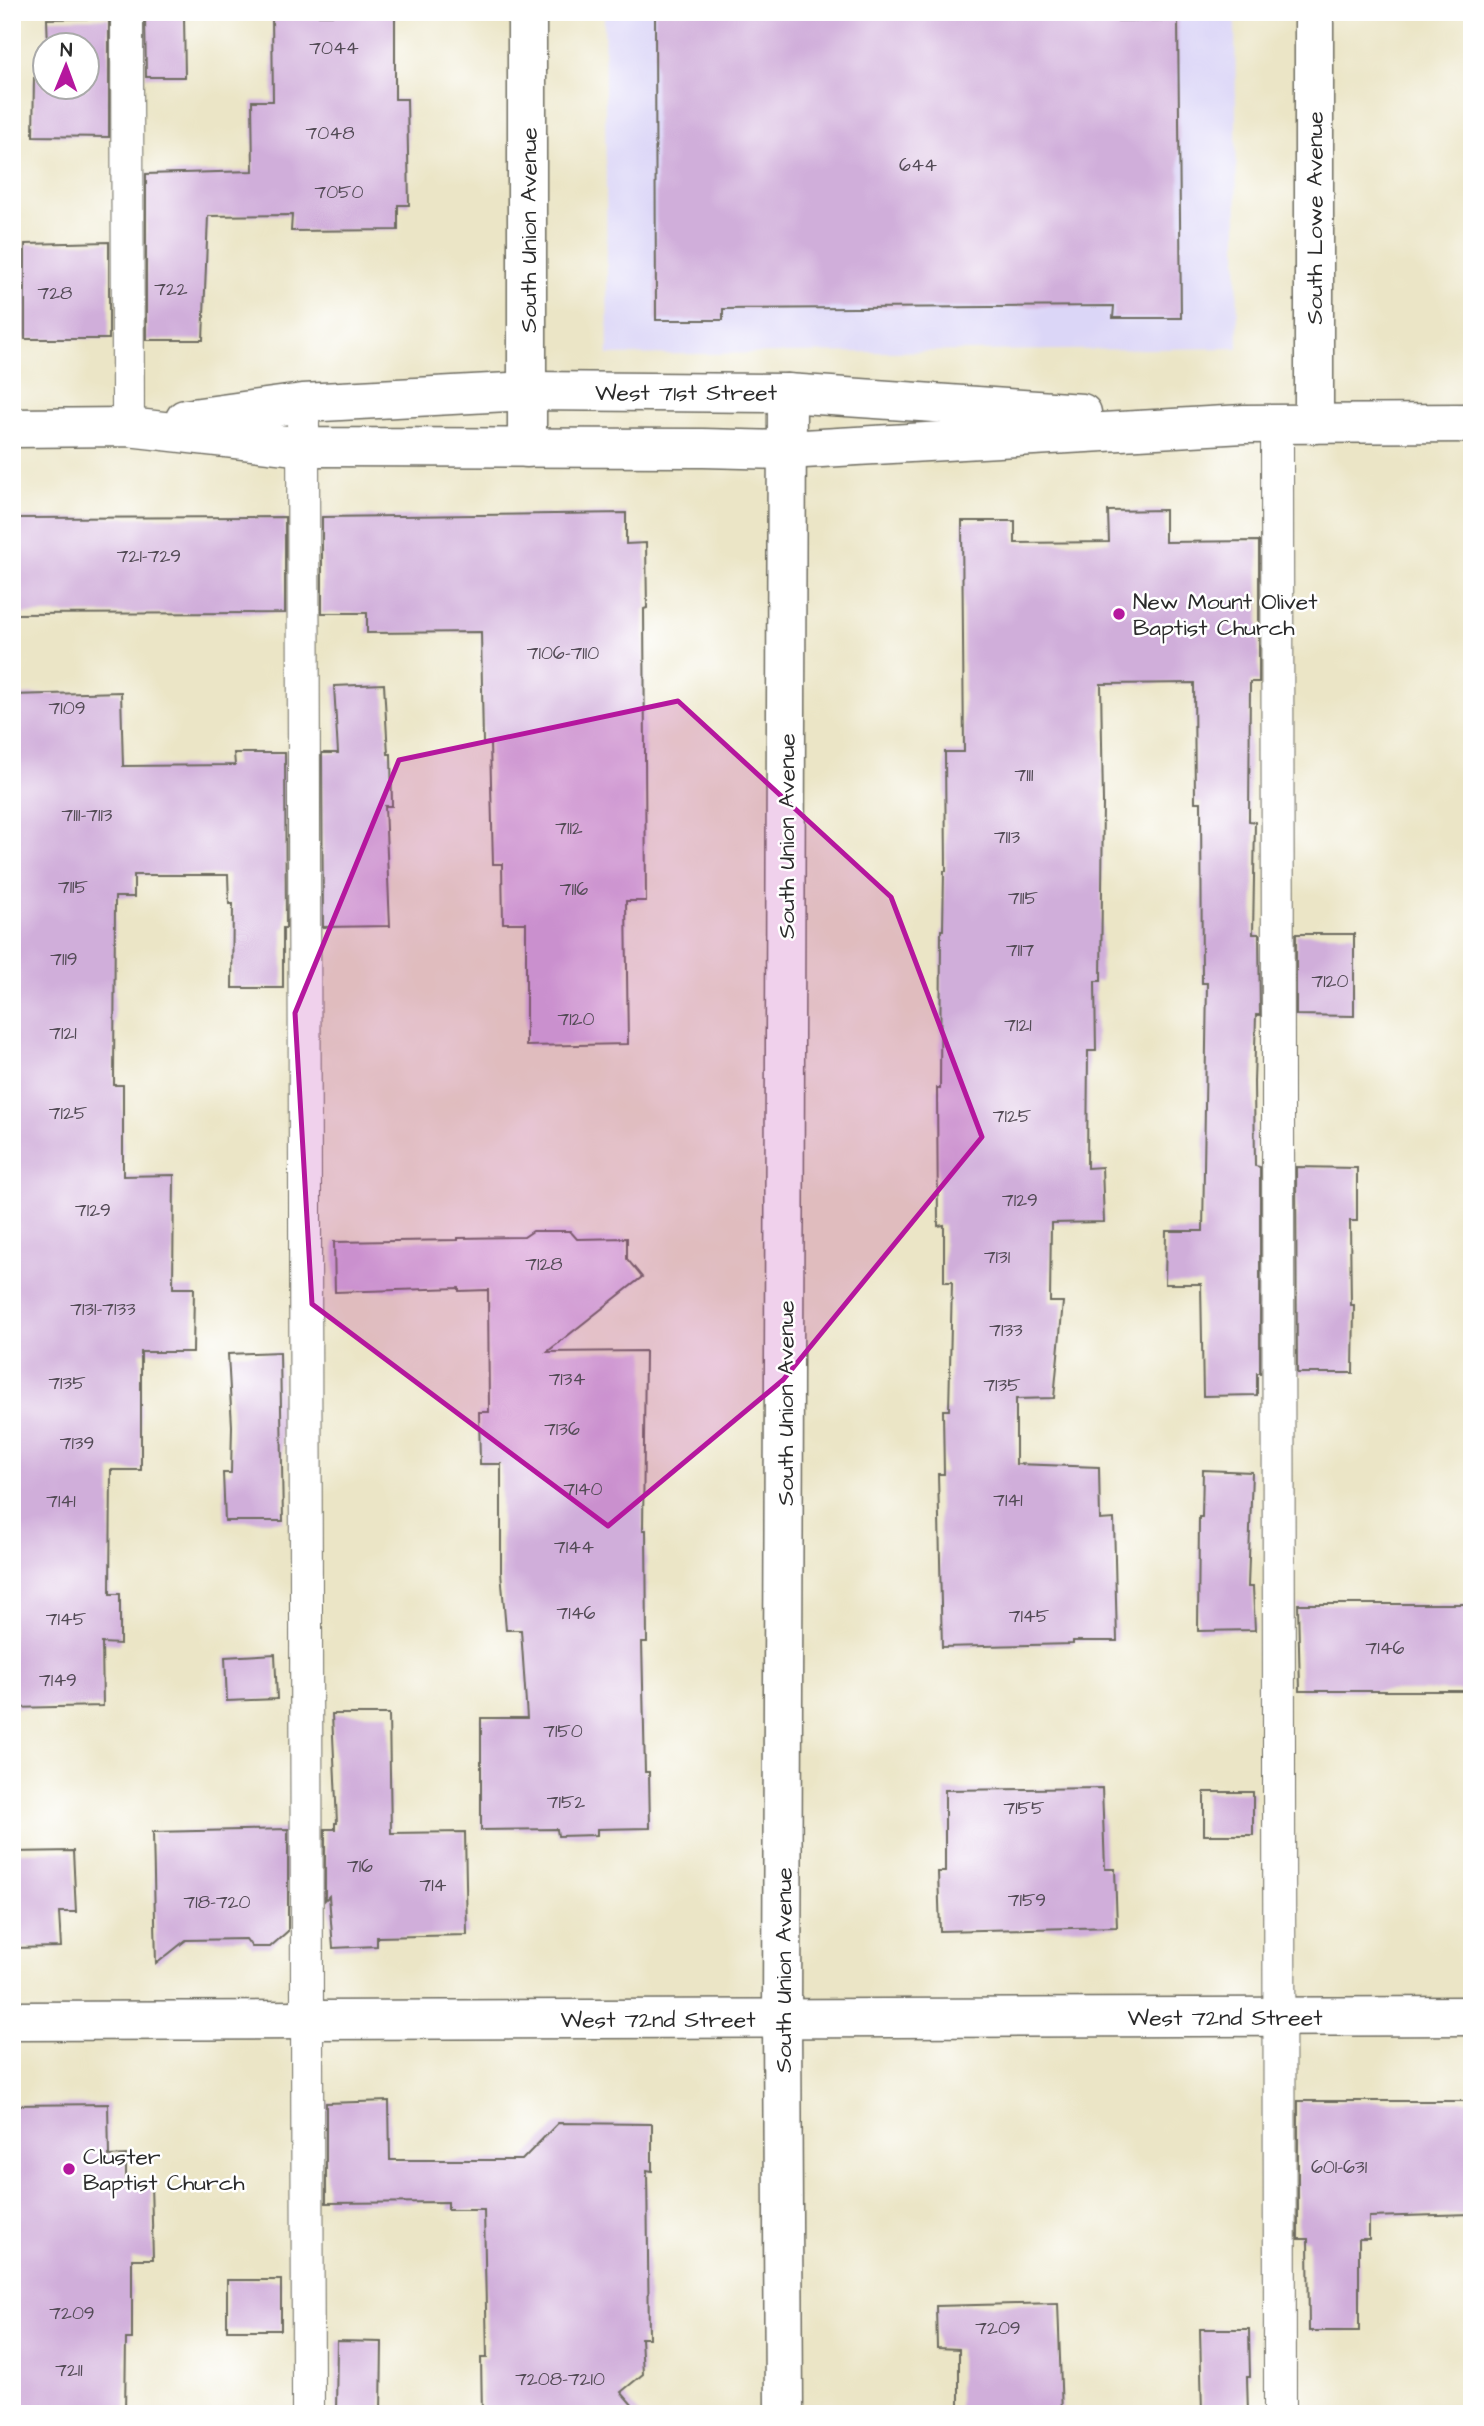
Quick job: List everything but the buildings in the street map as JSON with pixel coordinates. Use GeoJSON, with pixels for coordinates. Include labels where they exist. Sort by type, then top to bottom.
{"type":"FeatureCollection","features":[{"type":"Feature","properties":{"kind":"street","name":"South Union Avenue"},"geometry":{"type":"LineString","coordinates":[[527,12],[527,448]]}},
{"type":"Feature","properties":{"kind":"street","name":"South Lowe Avenue"},"geometry":{"type":"LineString","coordinates":[[1278,424],[1314,12]]}},
{"type":"Feature","properties":{"kind":"street","name":"West 71st Street"},"geometry":{"type":"LineString","coordinates":[[128,427],[303,403],[528,391],[787,393],[1278,424]]}},
{"type":"Feature","properties":{"kind":"street","name":"South Union Avenue"},"geometry":{"type":"LineString","coordinates":[[784,2414],[782,2019],[787,393]]}},
{"type":"Feature","properties":{"kind":"street","name":"West 71st Street"},"geometry":{"type":"LineString","coordinates":[[12,428],[128,427],[304,447],[786,450],[1278,424],[1472,423]]}},
{"type":"Feature","properties":{"kind":"street","name":"West 72nd Street"},"geometry":{"type":"LineString","coordinates":[[12,2021],[1472,2017]]}},
{"type":"Feature","properties":{"kind":"lane"},"geometry":{"type":"LineString","coordinates":[[127,12],[128,427]]}},
{"type":"Feature","properties":{"kind":"lane"},"geometry":{"type":"LineString","coordinates":[[303,403],[308,2414]]}},
{"type":"Feature","properties":{"kind":"lane"},"geometry":{"type":"LineString","coordinates":[[1278,424],[1280,2414]]}},
{"type":"Feature","properties":{"kind":"highlighted area"},"geometry":{"type":"Polygon","coordinates":[[[678,701],[891,897],[982,1137],[783,1380],[608,1526],[312,1304],[295,1013],[399,760],[678,701]]]}},
{"type":"Feature","properties":{"kind":"shaded area"},"geometry":{"type":"Polygon","coordinates":[[[604,12],[1235,12],[1238,348],[608,355],[604,12]]]}},
{"type":"Feature","properties":{"kind":"place","name":"New Mount Olivet Baptist Church"},"geometry":{"type":"Point","coordinates":[1119,614]}},
{"type":"Feature","properties":{"kind":"place","name":"Cluster Baptist Church"},"geometry":{"type":"Point","coordinates":[69,2169]}}]}
